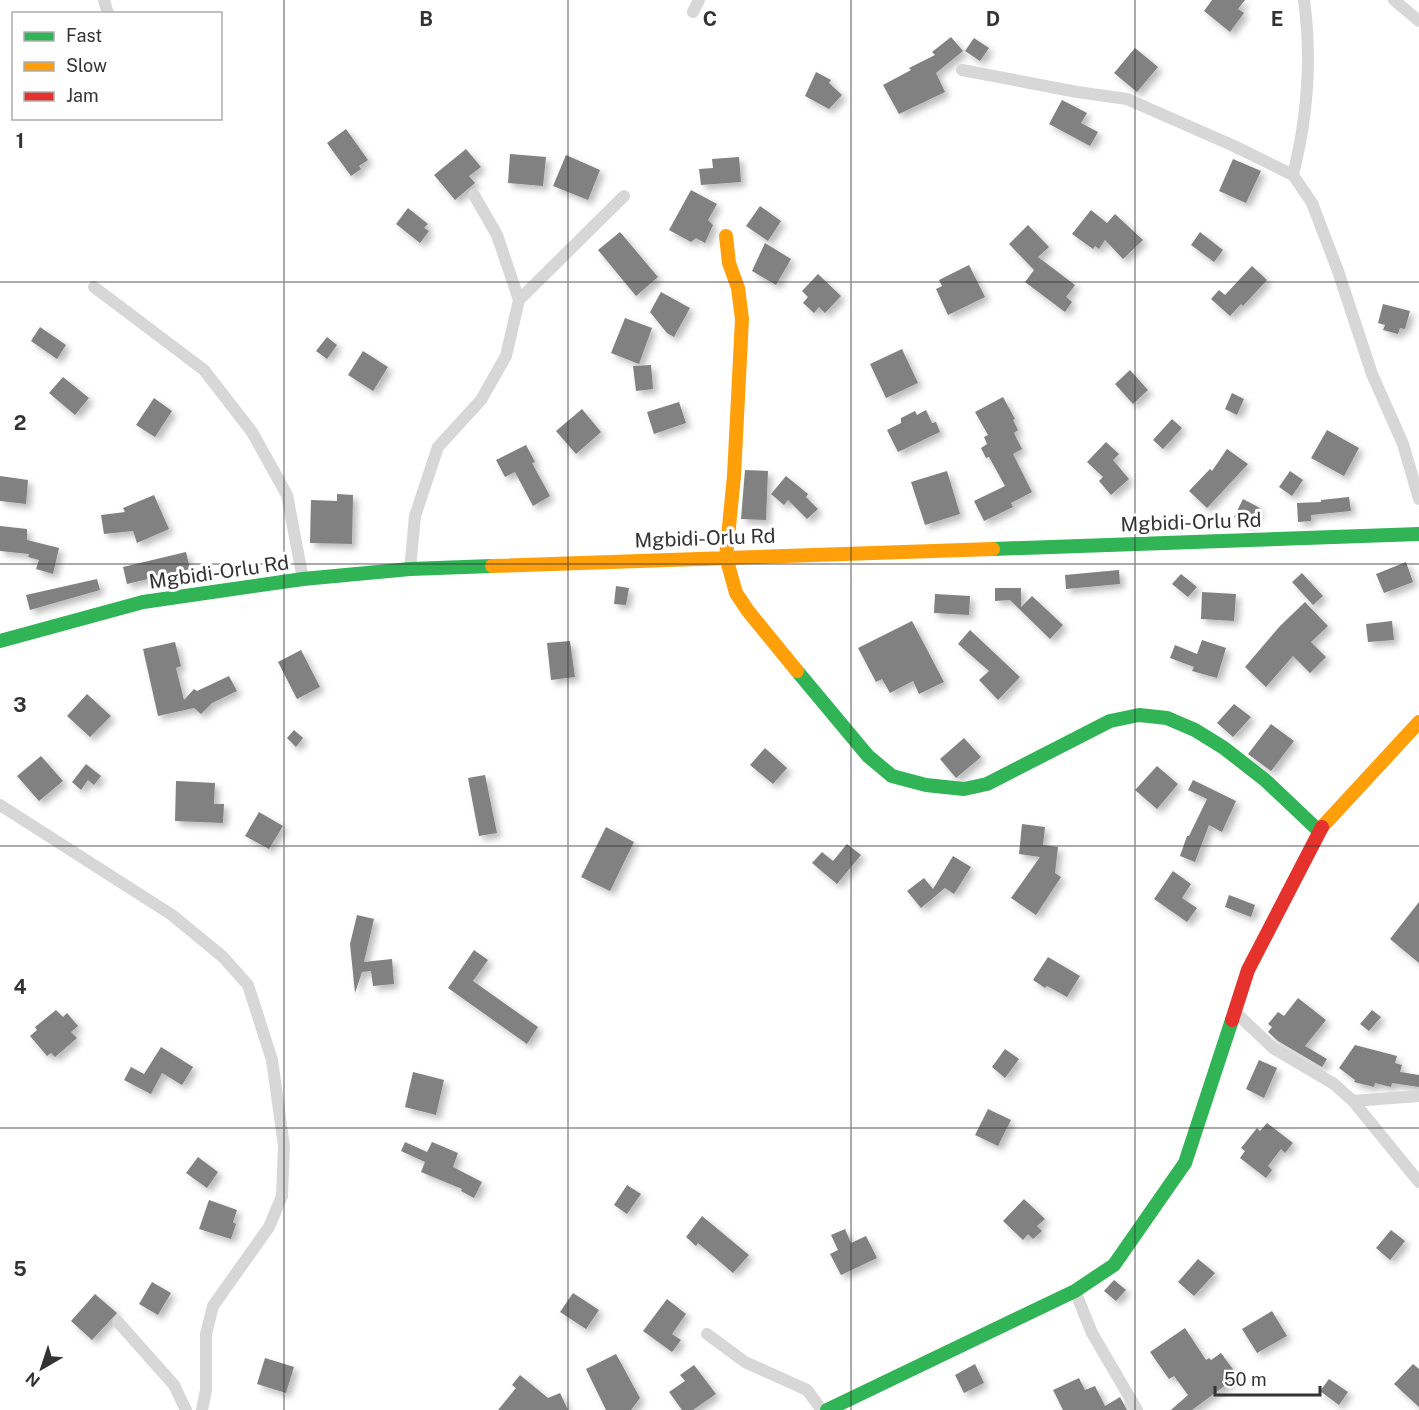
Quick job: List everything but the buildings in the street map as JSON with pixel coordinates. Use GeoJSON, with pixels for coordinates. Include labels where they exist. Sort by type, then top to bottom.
{"type":"FeatureCollection","features":[{"type":"Feature","properties":{"kind":"street"},"geometry":{"type":"LineString","coordinates":[[693,12],[699,0]]}},
{"type":"Feature","properties":{"kind":"street"},"geometry":{"type":"LineString","coordinates":[[1293,175],[1302,141],[1308,65],[1305,0]]}},
{"type":"Feature","properties":{"kind":"street"},"geometry":{"type":"LineString","coordinates":[[1394,0],[1417,15]]}},
{"type":"Feature","properties":{"kind":"street"},"geometry":{"type":"LineString","coordinates":[[962,70],[1127,99],[1234,146],[1293,175],[1316,213],[1372,374],[1403,444],[1419,499]]}},
{"type":"Feature","properties":{"kind":"street"},"geometry":{"type":"LineString","coordinates":[[410,569],[415,516],[438,447],[481,400],[506,356],[519,300],[497,235],[474,195]]}},
{"type":"Feature","properties":{"kind":"street"},"geometry":{"type":"LineString","coordinates":[[519,300],[624,196]]}},
{"type":"Feature","properties":{"kind":"street"},"geometry":{"type":"LineString","coordinates":[[726,236],[729,263],[738,288],[742,319],[734,476],[726,557],[736,593],[748,611],[868,756],[892,776],[926,785],[964,789],[987,784],[1110,721],[1139,715],[1167,718],[1195,730],[1224,748],[1265,780],[1319,831]]}},
{"type":"Feature","properties":{"kind":"street"},"geometry":{"type":"LineString","coordinates":[[94,287],[204,370],[252,432],[287,495],[303,579]]}},
{"type":"Feature","properties":{"kind":"street","name":"Mgbidi-Orlu Rd"},"geometry":{"type":"LineString","coordinates":[[0,641],[143,602],[303,579],[410,569],[1419,534]]}},
{"type":"Feature","properties":{"kind":"street"},"geometry":{"type":"LineString","coordinates":[[827,1410],[1075,1291],[1114,1265],[1185,1163],[1248,970],[1319,831],[1419,722]]}},
{"type":"Feature","properties":{"kind":"street"},"geometry":{"type":"LineString","coordinates":[[0,805],[172,915],[223,957],[248,985],[272,1060],[284,1146],[282,1196],[269,1227],[213,1306],[206,1334],[206,1390],[202,1410]]}},
{"type":"Feature","properties":{"kind":"street"},"geometry":{"type":"LineString","coordinates":[[1234,1011],[1273,1048],[1334,1084],[1353,1101],[1419,1182]]}},
{"type":"Feature","properties":{"kind":"street"},"geometry":{"type":"LineString","coordinates":[[1353,1101],[1419,1096]]}},
{"type":"Feature","properties":{"kind":"street"},"geometry":{"type":"LineString","coordinates":[[1075,1291],[1092,1333],[1137,1410]]}},
{"type":"Feature","properties":{"kind":"street"},"geometry":{"type":"LineString","coordinates":[[118,1322],[174,1385],[186,1410]]}},
{"type":"Feature","properties":{"kind":"street"},"geometry":{"type":"LineString","coordinates":[[707,1334],[745,1362],[807,1390],[822,1410]]}},
{"type":"Feature","properties":{"kind":"traffic: fast"},"geometry":{"type":"LineString","coordinates":[[993,549],[1419,534]]}},
{"type":"Feature","properties":{"kind":"traffic: fast"},"geometry":{"type":"LineString","coordinates":[[0,641],[143,602],[303,579],[410,569],[492,566]]}},
{"type":"Feature","properties":{"kind":"traffic: fast"},"geometry":{"type":"LineString","coordinates":[[797,671],[868,756],[892,776],[926,785],[964,789],[987,784],[1110,721],[1139,715],[1167,718],[1195,730],[1224,748],[1265,780],[1319,831]]}},
{"type":"Feature","properties":{"kind":"traffic: fast"},"geometry":{"type":"LineString","coordinates":[[827,1410],[1075,1291],[1114,1265],[1185,1163],[1232,1020]]}},
{"type":"Feature","properties":{"kind":"traffic: slow"},"geometry":{"type":"LineString","coordinates":[[726,236],[729,263],[738,288],[742,319],[734,476],[726,557],[736,593],[797,671]]}},
{"type":"Feature","properties":{"kind":"traffic: slow"},"geometry":{"type":"LineString","coordinates":[[492,566],[993,549]]}},
{"type":"Feature","properties":{"kind":"traffic: slow"},"geometry":{"type":"LineString","coordinates":[[1322,827],[1419,722]]}},
{"type":"Feature","properties":{"kind":"traffic: jam"},"geometry":{"type":"LineString","coordinates":[[1232,1020],[1248,970],[1322,827]]}}]}
